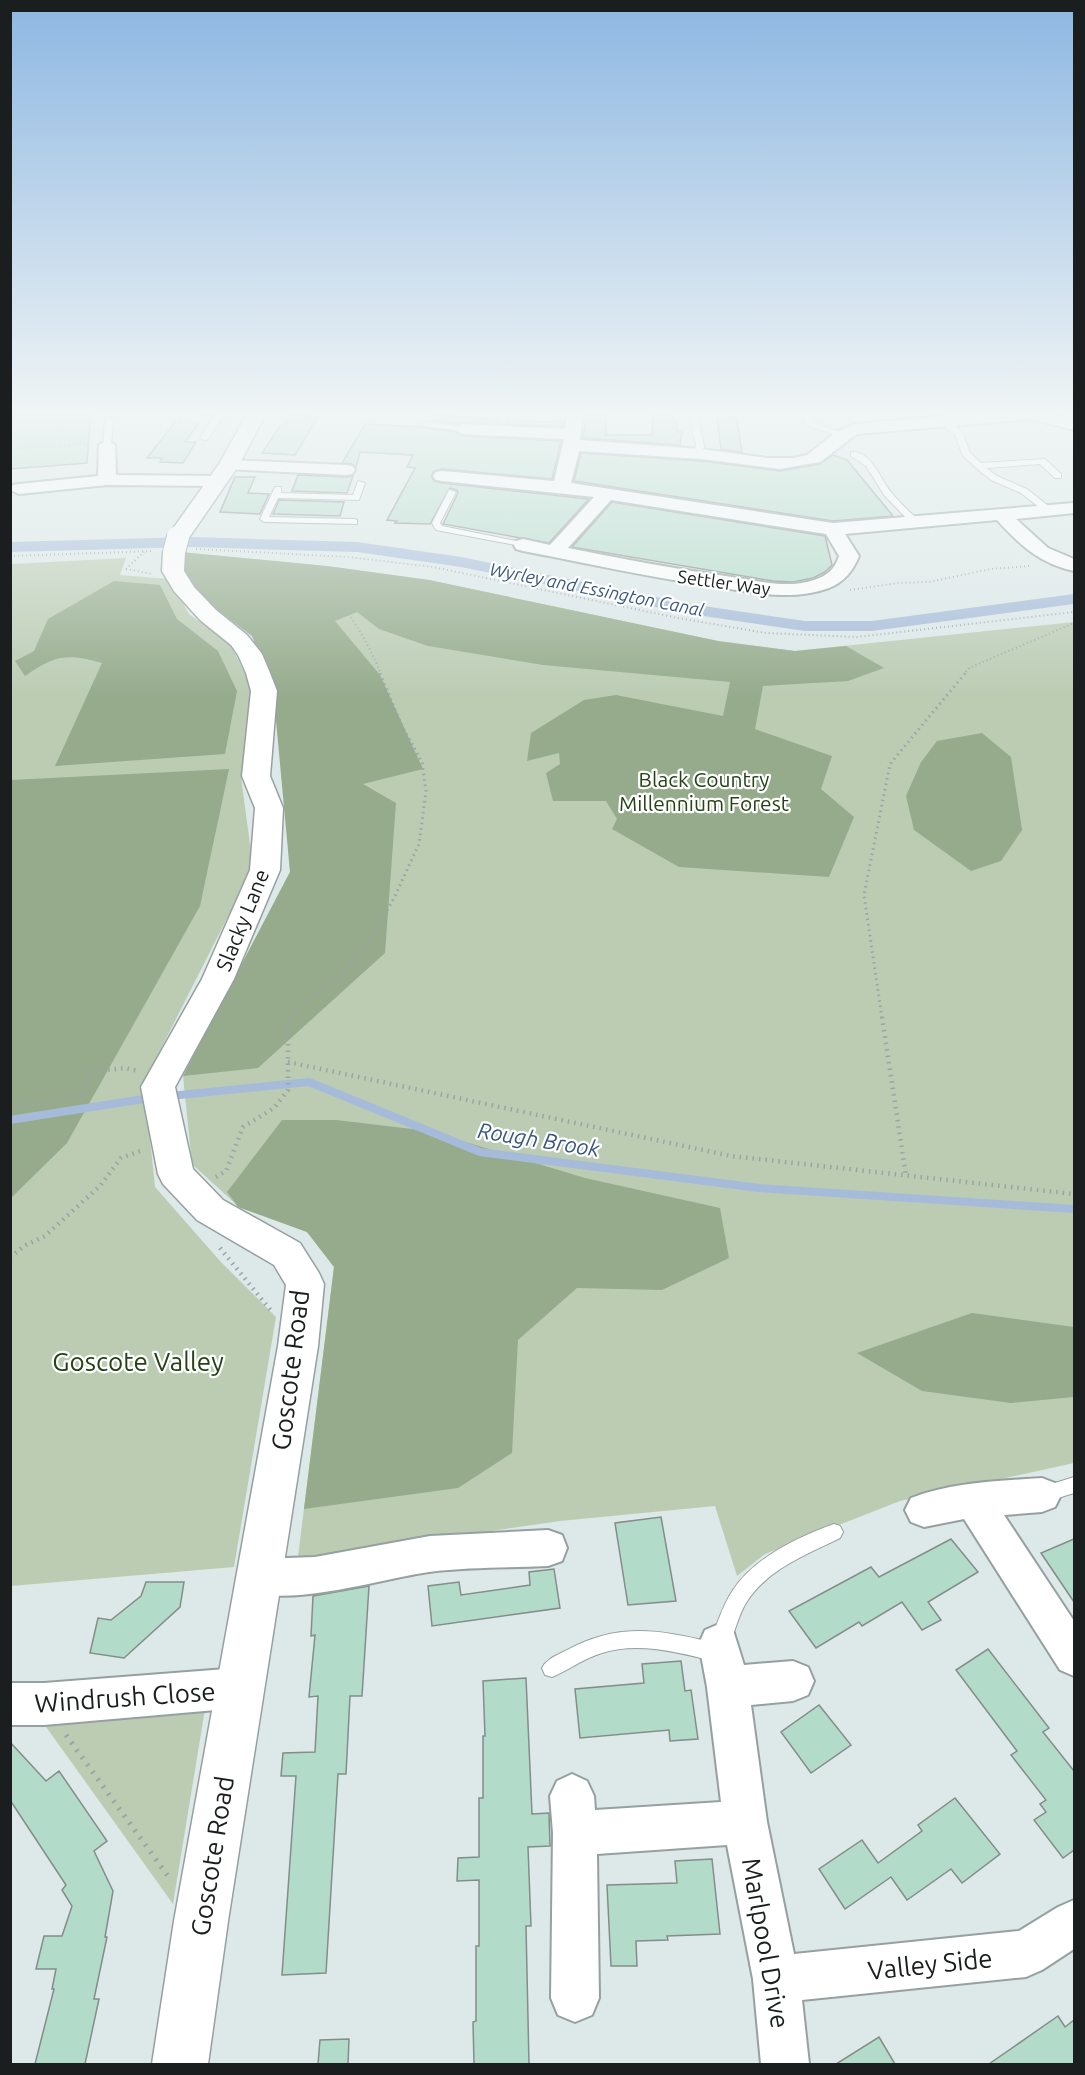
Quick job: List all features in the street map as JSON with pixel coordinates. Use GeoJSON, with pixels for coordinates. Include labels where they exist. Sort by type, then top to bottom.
{"type":"FeatureCollection","features":[{"type":"Feature","properties":{"kind":"street"},"geometry":{"type":"LineString","coordinates":[[175,550],[202,506]]}},
{"type":"Feature","properties":{"kind":"street"},"geometry":{"type":"LineString","coordinates":[[555,551],[596,506]]}},
{"type":"Feature","properties":{"kind":"street"},"geometry":{"type":"LineString","coordinates":[[678,506],[833,529],[1074,508]]}},
{"type":"Feature","properties":{"kind":"street"},"geometry":{"type":"LineString","coordinates":[[1002,515],[1034,549],[1052,559],[1074,566]]}},
{"type":"Feature","properties":{"kind":"street","name":"Settler Way"},"geometry":{"type":"LineString","coordinates":[[523,545],[670,574],[780,590],[795,590],[826,582],[844,570],[849,556],[833,529]]}},
{"type":"Feature","properties":{"kind":"street","name":"Slacky Lane"},"geometry":{"type":"LineString","coordinates":[[165,1128],[158,1087],[218,979],[265,870],[269,807],[256,776],[264,691],[258,674],[250,654],[239,640],[202,609],[185,591],[175,550]]}},
{"type":"Feature","properties":{"kind":"street","name":"Goscote Road"},"geometry":{"type":"LineString","coordinates":[[165,1128],[176,1174],[210,1210],[287,1254],[305,1284],[298,1346],[239,1688],[180,2064]]}},
{"type":"Feature","properties":{"kind":"street"},"geometry":{"type":"LineString","coordinates":[[924,1510],[973,1500],[1058,1490]]}},
{"type":"Feature","properties":{"kind":"street"},"geometry":{"type":"LineString","coordinates":[[973,1500],[1074,1656]]}},
{"type":"Feature","properties":{"kind":"street"},"geometry":{"type":"LineString","coordinates":[[258,1576],[315,1575],[430,1554],[548,1548]]}},
{"type":"Feature","properties":{"kind":"street"},"geometry":{"type":"LineString","coordinates":[[723,1661],[793,1681]]}},
{"type":"Feature","properties":{"kind":"street","name":"Marlpool Drive"},"geometry":{"type":"LineString","coordinates":[[723,1661],[745,1822],[776,1979],[785,2064]]}},
{"type":"Feature","properties":{"kind":"street","name":"Windrush Close"},"geometry":{"type":"LineString","coordinates":[[27,1704],[239,1688]]}},
{"type":"Feature","properties":{"kind":"street"},"geometry":{"type":"LineString","coordinates":[[575,1998],[573,1814],[745,1822]]}},
{"type":"Feature","properties":{"kind":"street","name":"Valley Side"},"geometry":{"type":"LineString","coordinates":[[776,1979],[1026,1954],[1074,1923]]}},
{"type":"Feature","properties":{"kind":"lane"},"geometry":{"type":"LineString","coordinates":[[270,506],[264,519],[354,522]]}},
{"type":"Feature","properties":{"kind":"lane"},"geometry":{"type":"LineString","coordinates":[[445,506],[436,523],[439,528],[523,545]]}},
{"type":"Feature","properties":{"kind":"lane"},"geometry":{"type":"LineString","coordinates":[[899,506],[915,522]]}},
{"type":"Feature","properties":{"kind":"lane"},"geometry":{"type":"LineString","coordinates":[[1043,506],[1048,510]]}},
{"type":"Feature","properties":{"kind":"lane"},"geometry":{"type":"LineString","coordinates":[[552,1668],[606,1642],[646,1640],[669,1642],[723,1661],[738,1598],[752,1580],[768,1566],[834,1532]]}},
{"type":"Feature","properties":{"kind":"path"},"geometry":{"type":"LineString","coordinates":[[175,550],[186,560],[207,558],[301,577],[326,591],[346,613],[368,644],[402,726],[422,762],[426,791],[419,844],[394,898],[366,948],[337,979],[288,1017],[288,1090],[274,1108],[243,1127],[226,1171],[215,1178],[210,1210],[216,1243],[276,1317]]}},
{"type":"Feature","properties":{"kind":"path"},"geometry":{"type":"LineString","coordinates":[[207,558],[216,550]]}},
{"type":"Feature","properties":{"kind":"path"},"geometry":{"type":"LineString","coordinates":[[10,556],[216,550],[349,556],[434,567],[678,618],[776,633],[857,637],[1074,612]]}},
{"type":"Feature","properties":{"kind":"path"},"geometry":{"type":"LineString","coordinates":[[126,569],[145,551]]}},
{"type":"Feature","properties":{"kind":"path"},"geometry":{"type":"LineString","coordinates":[[826,582],[837,589],[858,590],[898,583],[942,580],[991,569],[1041,565],[1052,559]]}},
{"type":"Feature","properties":{"kind":"path"},"geometry":{"type":"LineString","coordinates":[[906,1176],[864,895],[890,764],[969,668],[1074,623]]}},
{"type":"Feature","properties":{"kind":"path"},"geometry":{"type":"LineString","coordinates":[[288,1062],[731,1156],[1074,1194]]}},
{"type":"Feature","properties":{"kind":"path"},"geometry":{"type":"LineString","coordinates":[[10,1107],[84,1095],[90,1072],[125,1068],[164,1075]]}},
{"type":"Feature","properties":{"kind":"path"},"geometry":{"type":"LineString","coordinates":[[10,1257],[26,1245],[45,1236],[100,1186],[121,1158],[165,1128]]}},
{"type":"Feature","properties":{"kind":"path"},"geometry":{"type":"LineString","coordinates":[[27,1704],[201,1921]]}},
{"type":"Feature","properties":{"kind":"green space"},"geometry":{"type":"Polygon","coordinates":[[[180,552],[327,566],[429,580],[718,641],[795,651],[1074,622],[1074,1463],[900,1501],[765,1554],[737,1576],[715,1506],[560,1521],[307,1558],[298,1557],[334,1267],[307,1232],[239,1207],[192,1164],[183,1076],[290,872],[288,801],[273,688],[252,636],[189,588],[180,565],[185,560],[180,552]]]}},
{"type":"Feature","properties":{"kind":"green space","name":"Black Country Millennium Forest"},"geometry":{"type":"Polygon","coordinates":[[[180,552],[327,566],[429,580],[718,641],[795,651],[846,646],[884,668],[848,681],[763,686],[755,729],[832,756],[821,789],[854,817],[829,877],[679,867],[612,829],[617,819],[606,801],[553,801],[546,773],[560,764],[559,753],[527,761],[531,733],[584,700],[616,695],[723,716],[730,682],[543,665],[428,646],[379,629],[357,612],[335,621],[380,675],[423,769],[363,784],[396,803],[385,953],[258,1068],[183,1076],[290,872],[273,688],[252,636],[189,588],[180,565],[185,560],[180,552]]]}},
{"type":"Feature","properties":{"kind":"green space","name":"Goscote Valley"},"geometry":{"type":"Polygon","coordinates":[[[126,558],[120,575],[170,579],[189,614],[231,645],[252,689],[241,777],[253,867],[144,1082],[155,1187],[220,1261],[276,1317],[234,1567],[11,1586],[11,564],[126,558]]]}},
{"type":"Feature","properties":{"kind":"green space"},"geometry":{"type":"Polygon","coordinates":[[[114,581],[160,585],[177,619],[218,651],[237,691],[225,754],[55,766],[102,663],[79,658],[62,658],[53,660],[25,676],[15,661],[34,651],[48,619],[114,581]]]}},
{"type":"Feature","properties":{"kind":"green space"},"geometry":{"type":"Polygon","coordinates":[[[982,733],[1011,757],[1022,830],[1001,861],[971,871],[914,830],[906,796],[921,762],[937,741],[982,733]]]}},
{"type":"Feature","properties":{"kind":"green space"},"geometry":{"type":"Polygon","coordinates":[[[229,769],[200,906],[67,1143],[11,1198],[11,780],[229,769]]]}},
{"type":"Feature","properties":{"kind":"green space"},"geometry":{"type":"Polygon","coordinates":[[[282,1120],[336,1120],[429,1131],[585,1178],[720,1208],[729,1258],[662,1290],[577,1288],[518,1340],[512,1453],[458,1488],[304,1509],[334,1267],[307,1232],[238,1207],[227,1192],[282,1120]]]}},
{"type":"Feature","properties":{"kind":"green space"},"geometry":{"type":"Polygon","coordinates":[[[972,1313],[1074,1327],[1074,1397],[1011,1403],[922,1391],[857,1353],[972,1313]]]}},
{"type":"Feature","properties":{"kind":"green space"},"geometry":{"type":"Polygon","coordinates":[[[205,1709],[173,1904],[44,1724],[205,1709]]]}},
{"type":"Feature","properties":{"kind":"building"},"geometry":{"type":"Polygon","coordinates":[[[223,506],[264,506],[260,514],[220,512],[223,506]]]}},
{"type":"Feature","properties":{"kind":"building"},"geometry":{"type":"Polygon","coordinates":[[[276,506],[343,506],[340,516],[273,514],[276,506]]]}},
{"type":"Feature","properties":{"kind":"building"},"geometry":{"type":"Polygon","coordinates":[[[395,506],[440,506],[430,524],[395,523],[397,521],[387,520],[395,506]]]}},
{"type":"Feature","properties":{"kind":"building"},"geometry":{"type":"Polygon","coordinates":[[[452,506],[583,506],[549,543],[443,524],[452,506]]]}},
{"type":"Feature","properties":{"kind":"building"},"geometry":{"type":"Polygon","coordinates":[[[609,506],[636,506],[825,536],[832,565],[825,572],[813,578],[793,582],[773,581],[572,547],[609,506]]]}},
{"type":"Feature","properties":{"kind":"building"},"geometry":{"type":"Polygon","coordinates":[[[735,506],[885,506],[893,516],[833,521],[735,506]]]}},
{"type":"Feature","properties":{"kind":"building"},"geometry":{"type":"Polygon","coordinates":[[[661,1517],[676,1601],[628,1605],[615,1523],[661,1517]]]}},
{"type":"Feature","properties":{"kind":"building"},"geometry":{"type":"Polygon","coordinates":[[[951,1539],[978,1572],[928,1602],[941,1620],[922,1630],[902,1602],[862,1626],[859,1622],[816,1648],[789,1611],[871,1567],[879,1577],[951,1539]]]}},
{"type":"Feature","properties":{"kind":"building"},"geometry":{"type":"Polygon","coordinates":[[[1074,1539],[1074,1602],[1041,1553],[1074,1539]]]}},
{"type":"Feature","properties":{"kind":"building"},"geometry":{"type":"Polygon","coordinates":[[[554,1569],[560,1608],[432,1626],[428,1586],[459,1582],[461,1595],[530,1585],[529,1572],[554,1569]]]}},
{"type":"Feature","properties":{"kind":"building"},"geometry":{"type":"Polygon","coordinates":[[[146,1582],[184,1582],[180,1607],[124,1658],[90,1653],[98,1618],[111,1620],[141,1596],[146,1582]]]}},
{"type":"Feature","properties":{"kind":"building"},"geometry":{"type":"Polygon","coordinates":[[[369,1586],[362,1696],[350,1696],[346,1774],[338,1774],[326,1973],[282,1975],[296,1776],[281,1776],[283,1753],[315,1752],[318,1696],[309,1697],[315,1635],[311,1636],[313,1596],[369,1586]]]}},
{"type":"Feature","properties":{"kind":"building"},"geometry":{"type":"Polygon","coordinates":[[[988,1649],[1049,1728],[1043,1732],[1074,1771],[1074,1850],[1063,1858],[1034,1820],[1046,1812],[1040,1804],[1046,1800],[1011,1755],[1017,1751],[956,1670],[988,1649]]]}},
{"type":"Feature","properties":{"kind":"building"},"geometry":{"type":"Polygon","coordinates":[[[681,1661],[685,1691],[691,1690],[698,1739],[670,1741],[669,1730],[580,1738],[575,1689],[644,1683],[642,1664],[681,1661]]]}},
{"type":"Feature","properties":{"kind":"building"},"geometry":{"type":"Polygon","coordinates":[[[526,1678],[532,1814],[549,1813],[550,1846],[528,1847],[531,1926],[526,1926],[529,2064],[474,2064],[473,2022],[476,2021],[479,1880],[457,1881],[458,1858],[479,1857],[479,1798],[483,1798],[483,1736],[485,1736],[483,1681],[526,1678]]]}},
{"type":"Feature","properties":{"kind":"building"},"geometry":{"type":"Polygon","coordinates":[[[819,1705],[851,1745],[811,1773],[781,1732],[819,1705]]]}},
{"type":"Feature","properties":{"kind":"building"},"geometry":{"type":"Polygon","coordinates":[[[10,1742],[46,1781],[59,1771],[107,1841],[94,1851],[113,1891],[105,1937],[107,1937],[94,1999],[99,1999],[85,2064],[35,2064],[54,1989],[52,1989],[56,1969],[36,1969],[44,1936],[62,1936],[72,1906],[62,1890],[66,1885],[10,1800],[10,1742]]]}},
{"type":"Feature","properties":{"kind":"building"},"geometry":{"type":"Polygon","coordinates":[[[955,1798],[1000,1854],[962,1883],[951,1869],[907,1900],[891,1877],[845,1909],[819,1869],[862,1840],[878,1863],[922,1831],[918,1825],[955,1798]]]}},
{"type":"Feature","properties":{"kind":"building"},"geometry":{"type":"Polygon","coordinates":[[[712,1859],[720,1934],[667,1936],[668,1940],[636,1941],[637,1966],[611,1966],[607,1885],[677,1883],[675,1861],[712,1859]]]}},
{"type":"Feature","properties":{"kind":"building"},"geometry":{"type":"Polygon","coordinates":[[[1058,2016],[1065,2027],[1074,2020],[1074,2064],[989,2064],[1058,2016]]]}},
{"type":"Feature","properties":{"kind":"building"},"geometry":{"type":"Polygon","coordinates":[[[879,2037],[895,2064],[836,2064],[879,2037]]]}},
{"type":"Feature","properties":{"kind":"building"},"geometry":{"type":"Polygon","coordinates":[[[349,2039],[348,2064],[318,2064],[320,2040],[349,2039]]]}},
{"type":"Feature","properties":{"kind":"waterway","name":"Wyrley and Essington Canal"},"geometry":{"type":"LineString","coordinates":[[10,547],[191,542],[357,547],[461,562],[690,609],[805,626],[872,626],[1074,599]]}},
{"type":"Feature","properties":{"kind":"waterway","name":"Rough Brook"},"geometry":{"type":"LineString","coordinates":[[170,1096],[309,1082],[480,1152],[759,1188],[1074,1209]]}},
{"type":"Feature","properties":{"kind":"waterway","name":"Rough Brook"},"geometry":{"type":"LineString","coordinates":[[10,1120],[150,1098]]}}]}
